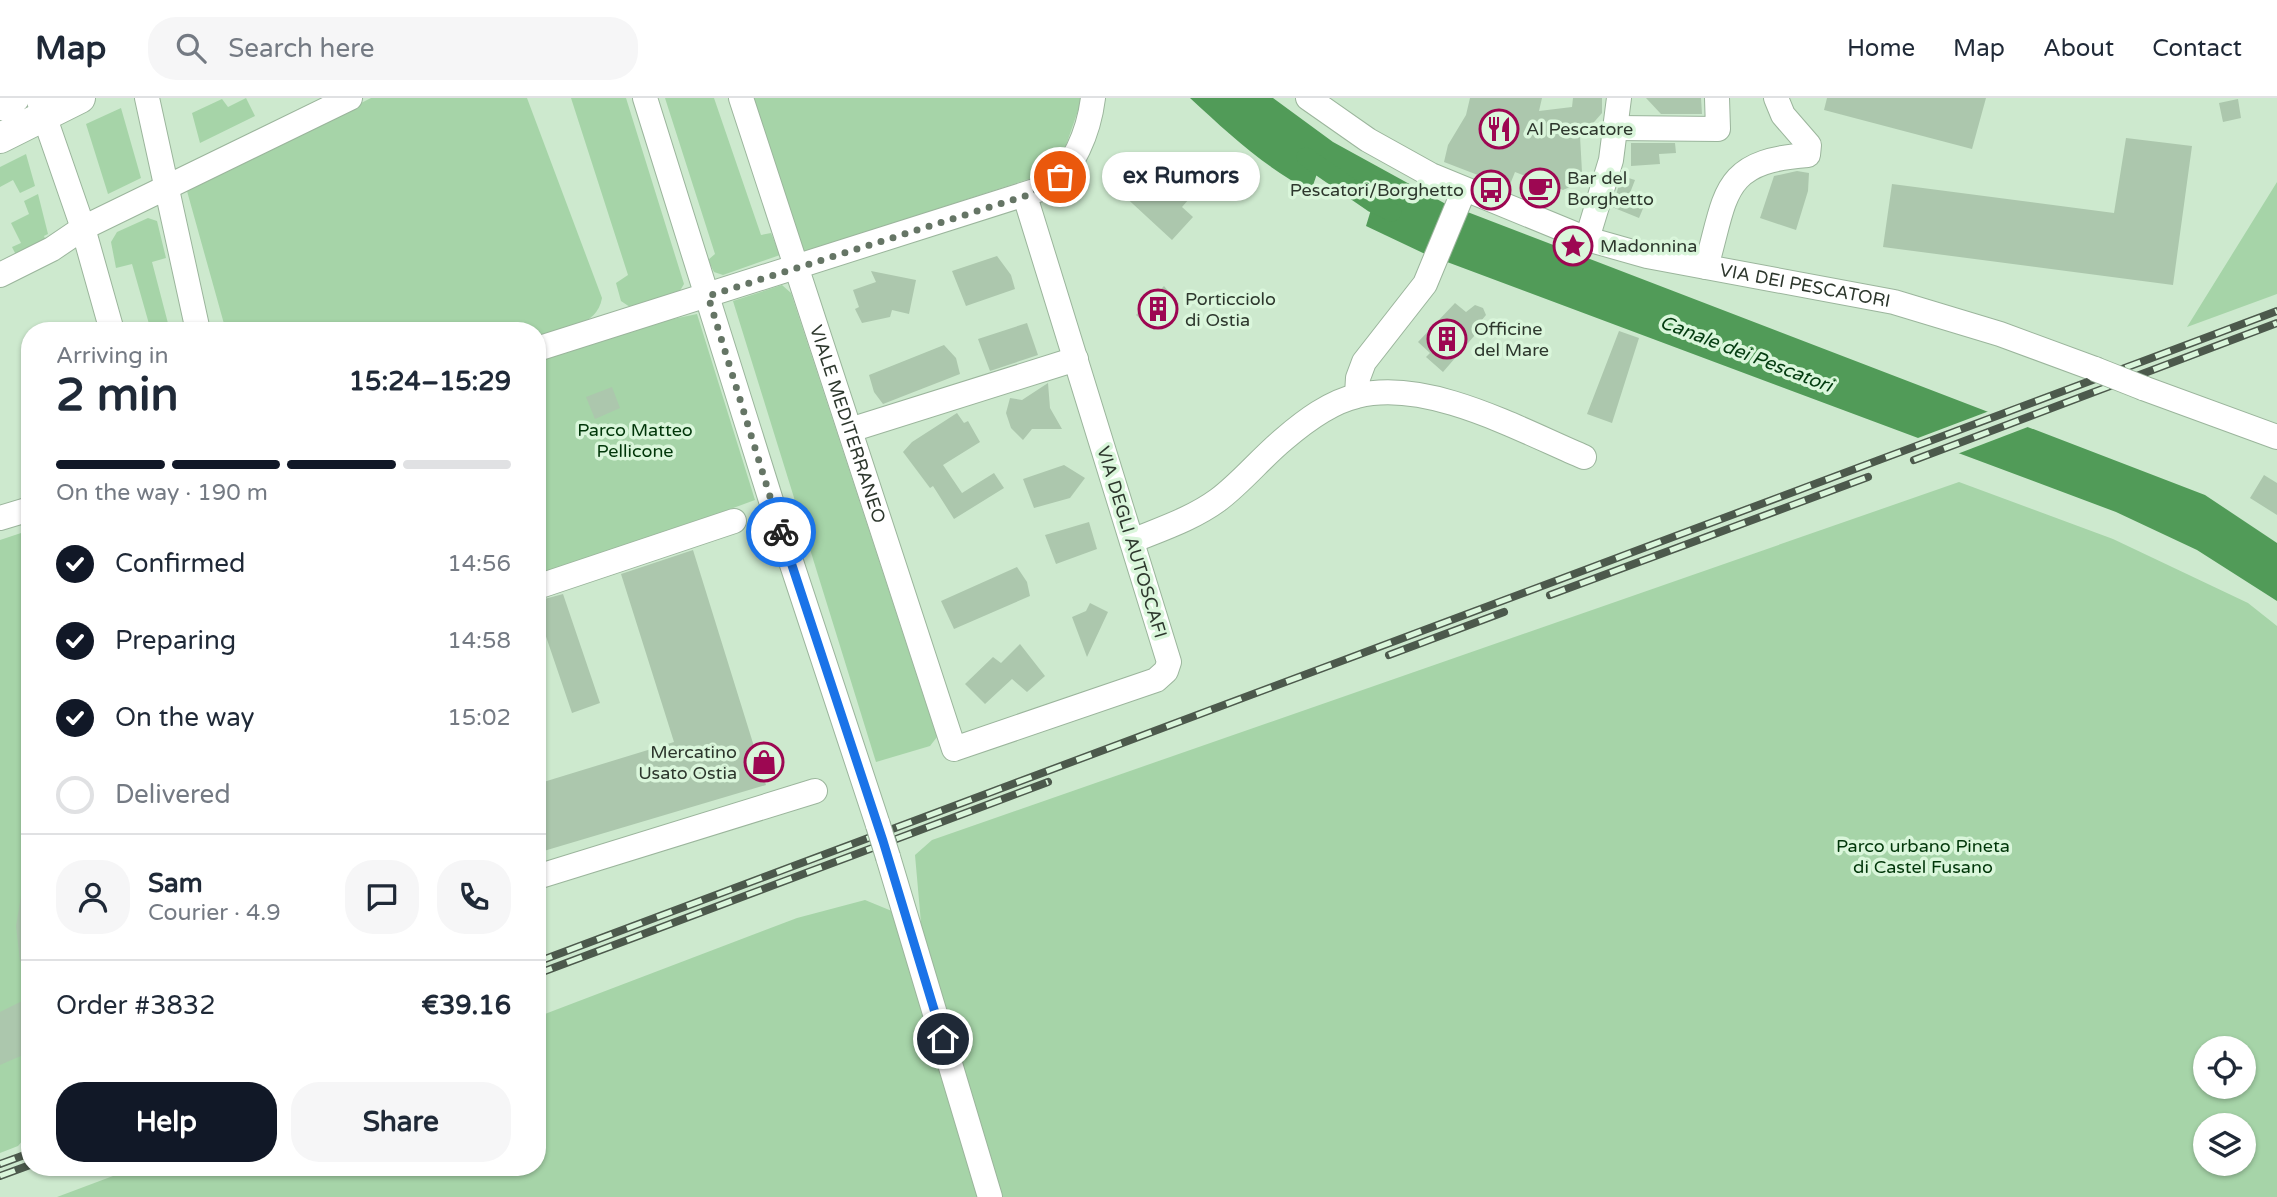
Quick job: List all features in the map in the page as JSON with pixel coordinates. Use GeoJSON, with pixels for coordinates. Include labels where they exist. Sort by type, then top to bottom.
{"type":"FeatureCollection","features":[{"type":"Feature","properties":{"kind":"main road"},"geometry":{"type":"LineString","coordinates":[[0,105],[14,98]]}},
{"type":"Feature","properties":{"kind":"main road"},"geometry":{"type":"LineString","coordinates":[[0,138],[41,107],[80,98]]}},
{"type":"Feature","properties":{"kind":"street"},"geometry":{"type":"LineString","coordinates":[[147,98],[169,188],[196,322]]}},
{"type":"Feature","properties":{"kind":"street"},"geometry":{"type":"LineString","coordinates":[[0,275],[52,249],[83,228],[350,98]]}},
{"type":"Feature","properties":{"kind":"street"},"geometry":{"type":"LineString","coordinates":[[645,98],[773,507],[878,825],[990,1197]]}},
{"type":"Feature","properties":{"kind":"street","name":"VIALE MEDITERRANEO"},"geometry":{"type":"LineString","coordinates":[[741,98],[954,749]]}},
{"type":"Feature","properties":{"kind":"street"},"geometry":{"type":"LineString","coordinates":[[546,346],[1025,196],[1049,186],[1068,167],[1088,120],[1093,98]]}},
{"type":"Feature","properties":{"kind":"street","name":"VIA DEI PESCATORI"},"geometry":{"type":"LineString","coordinates":[[1308,98],[1368,140],[1464,190],[1587,239],[1647,257],[1862,295],[1943,315],[2277,438]]}},
{"type":"Feature","properties":{"kind":"street"},"geometry":{"type":"LineString","coordinates":[[1587,239],[1611,160],[1619,98]]}},
{"type":"Feature","properties":{"kind":"street"},"geometry":{"type":"LineString","coordinates":[[1617,128],[1718,129],[1717,98]]}},
{"type":"Feature","properties":{"kind":"street"},"geometry":{"type":"LineString","coordinates":[[1706,267],[1727,192],[1739,174],[1760,162],[1808,155],[1809,145],[1783,115],[1776,98]]}},
{"type":"Feature","properties":{"kind":"street"},"geometry":{"type":"LineString","coordinates":[[41,107],[83,228],[109,322]]}},
{"type":"Feature","properties":{"kind":"street"},"geometry":{"type":"LineString","coordinates":[[1357,395],[1358,378],[1364,362],[1422,290],[1437,260],[1464,190]]}},
{"type":"Feature","properties":{"kind":"street","name":"VIA DEGLI AUTOSCAFI"},"geometry":{"type":"LineString","coordinates":[[954,749],[1151,682],[1163,674],[1168,658],[1025,196]]}},
{"type":"Feature","properties":{"kind":"street"},"geometry":{"type":"LineString","coordinates":[[850,430],[1076,359]]}},
{"type":"Feature","properties":{"kind":"street"},"geometry":{"type":"LineString","coordinates":[[1132,541],[1184,520],[1217,500],[1303,424],[1328,408],[1357,395],[1401,393],[1464,407],[1584,457]]}},
{"type":"Feature","properties":{"kind":"street"},"geometry":{"type":"LineString","coordinates":[[0,517],[21,511]]}},
{"type":"Feature","properties":{"kind":"street"},"geometry":{"type":"LineString","coordinates":[[546,584],[734,521]]}},
{"type":"Feature","properties":{"kind":"street"},"geometry":{"type":"LineString","coordinates":[[546,874],[815,791]]}},
{"type":"Feature","properties":{"kind":"green space"},"geometry":{"type":"Polygon","coordinates":[[[246,98],[255,116],[200,143],[192,113],[222,99],[228,107],[246,98]]]}},
{"type":"Feature","properties":{"kind":"green space"},"geometry":{"type":"Polygon","coordinates":[[[371,98],[527,98],[602,298],[599,308],[586,321],[546,335],[546,322],[223,322],[187,191],[371,98]]]}},
{"type":"Feature","properties":{"kind":"green space"},"geometry":{"type":"Polygon","coordinates":[[[571,98],[626,98],[684,284],[678,294],[630,307],[621,301],[616,283],[628,275],[571,98]]]}},
{"type":"Feature","properties":{"kind":"green space"},"geometry":{"type":"Polygon","coordinates":[[[665,98],[714,98],[761,235],[771,233],[780,255],[723,275],[714,272],[708,260],[715,254],[665,98]]]}},
{"type":"Feature","properties":{"kind":"green space"},"geometry":{"type":"Polygon","coordinates":[[[752,98],[1081,98],[1081,102],[1063,154],[1053,166],[1032,178],[802,253],[752,98]]]}},
{"type":"Feature","properties":{"kind":"green space"},"geometry":{"type":"Polygon","coordinates":[[[121,108],[141,178],[108,194],[86,124],[121,108]]]}},
{"type":"Feature","properties":{"kind":"green space"},"geometry":{"type":"Polygon","coordinates":[[[26,154],[35,186],[20,193],[13,180],[0,187],[0,167],[26,154]]]}},
{"type":"Feature","properties":{"kind":"green space"},"geometry":{"type":"Polygon","coordinates":[[[2277,182],[2277,294],[2187,327],[2277,182]]]}},
{"type":"Feature","properties":{"kind":"green space"},"geometry":{"type":"Polygon","coordinates":[[[38,194],[48,234],[44,236],[46,241],[16,255],[12,247],[21,243],[11,223],[29,214],[24,201],[38,194]]]}},
{"type":"Feature","properties":{"kind":"green space"},"geometry":{"type":"Polygon","coordinates":[[[148,218],[157,221],[166,258],[152,262],[168,322],[148,322],[132,264],[116,268],[111,242],[117,232],[148,218]]]}},
{"type":"Feature","properties":{"kind":"green space"},"geometry":{"type":"Polygon","coordinates":[[[782,285],[791,293],[937,737],[930,746],[876,762],[733,301],[782,285]]]}},
{"type":"Feature","properties":{"kind":"green space","name":"Parco Matteo Pellicone"},"geometry":{"type":"Polygon","coordinates":[[[697,314],[755,500],[546,577],[546,348],[562,342],[697,314]]]}},
{"type":"Feature","properties":{"kind":"green space","name":"Parco urbano Pineta di Castel Fusano"},"geometry":{"type":"Polygon","coordinates":[[[1959,482],[2113,539],[2248,603],[2277,626],[2277,1197],[57,1197],[113,1176],[546,1176],[546,1014],[797,918],[865,900],[921,923],[915,855],[932,840],[1959,482]]]}},
{"type":"Feature","properties":{"kind":"green space"},"geometry":{"type":"Polygon","coordinates":[[[21,533],[21,1142],[0,1153],[0,540],[21,533]]]}},
{"type":"Feature","properties":{"kind":"water"},"geometry":{"type":"Polygon","coordinates":[[[1190,98],[1273,98],[1333,142],[1444,203],[2205,495],[2277,543],[2277,601],[2197,550],[2116,512],[1423,253],[1366,226],[1373,203],[1319,168],[1311,191],[1294,182],[1247,149],[1190,98]]]}},
{"type":"Feature","properties":{"kind":"pier"},"geometry":{"type":"Polygon","coordinates":[[[1992,410],[2033,425],[1952,456],[1910,441],[1992,410]]]}},
{"type":"Feature","properties":{"kind":"building"},"geometry":{"type":"Polygon","coordinates":[[[1470,98],[1542,98],[1539,111],[1572,107],[1573,98],[1602,98],[1602,113],[1588,129],[1588,135],[1580,136],[1582,172],[1575,173],[1570,187],[1563,190],[1515,172],[1509,187],[1444,162],[1448,145],[1466,115],[1470,98]]]}},
{"type":"Feature","properties":{"kind":"building"},"geometry":{"type":"Polygon","coordinates":[[[1646,98],[1701,98],[1702,114],[1661,114],[1646,98]]]}},
{"type":"Feature","properties":{"kind":"building"},"geometry":{"type":"Polygon","coordinates":[[[1827,98],[1986,98],[1972,149],[1824,110],[1827,98]]]}},
{"type":"Feature","properties":{"kind":"building"},"geometry":{"type":"Polygon","coordinates":[[[2238,99],[2241,118],[2223,122],[2219,103],[2238,99]]]}},
{"type":"Feature","properties":{"kind":"building"},"geometry":{"type":"Polygon","coordinates":[[[2126,138],[2192,146],[2173,285],[1883,247],[1892,184],[2114,213],[2126,138]]]}},
{"type":"Feature","properties":{"kind":"building"},"geometry":{"type":"Polygon","coordinates":[[[1631,143],[1675,143],[1676,153],[1659,154],[1660,164],[1631,166],[1631,143]]]}},
{"type":"Feature","properties":{"kind":"building"},"geometry":{"type":"Polygon","coordinates":[[[1126,159],[1163,193],[1171,183],[1189,199],[1182,207],[1193,217],[1172,240],[1107,180],[1126,159]]]}},
{"type":"Feature","properties":{"kind":"building"},"geometry":{"type":"Polygon","coordinates":[[[1797,171],[1809,173],[1808,191],[1796,230],[1760,218],[1774,176],[1797,171]]]}},
{"type":"Feature","properties":{"kind":"building"},"geometry":{"type":"Polygon","coordinates":[[[1622,176],[1635,180],[1630,193],[1647,199],[1639,218],[1612,207],[1622,176]]]}},
{"type":"Feature","properties":{"kind":"building"},"geometry":{"type":"Polygon","coordinates":[[[997,256],[1011,275],[1015,289],[966,306],[952,271],[997,256]]]}},
{"type":"Feature","properties":{"kind":"building"},"geometry":{"type":"Polygon","coordinates":[[[871,271],[916,280],[909,314],[892,310],[890,317],[862,323],[855,309],[859,307],[853,290],[876,282],[871,271]]]}},
{"type":"Feature","properties":{"kind":"building","name":"Porticciolo di Ostia"},"geometry":{"type":"Polygon","coordinates":[[[1164,286],[1179,304],[1154,330],[1136,315],[1164,286]]]}},
{"type":"Feature","properties":{"kind":"building","name":"Officine del Mare"},"geometry":{"type":"Polygon","coordinates":[[[1455,303],[1466,312],[1475,305],[1483,308],[1486,315],[1472,332],[1475,335],[1443,372],[1426,357],[1430,353],[1418,342],[1455,303]]]}},
{"type":"Feature","properties":{"kind":"building"},"geometry":{"type":"Polygon","coordinates":[[[1027,323],[1038,355],[990,371],[978,339],[1027,323]]]}},
{"type":"Feature","properties":{"kind":"building"},"geometry":{"type":"Polygon","coordinates":[[[1619,331],[1639,338],[1612,423],[1587,414],[1619,331]]]}},
{"type":"Feature","properties":{"kind":"building"},"geometry":{"type":"Polygon","coordinates":[[[944,345],[956,358],[960,374],[883,404],[874,392],[869,375],[944,345]]]}},
{"type":"Feature","properties":{"kind":"building"},"geometry":{"type":"Polygon","coordinates":[[[1048,383],[1050,408],[1062,429],[1032,429],[1023,440],[1011,428],[1006,413],[1010,398],[1022,400],[1048,383]]]}},
{"type":"Feature","properties":{"kind":"building"},"geometry":{"type":"Polygon","coordinates":[[[612,387],[620,408],[595,419],[586,397],[612,387]]]}},
{"type":"Feature","properties":{"kind":"building"},"geometry":{"type":"Polygon","coordinates":[[[957,413],[964,423],[968,421],[980,442],[943,465],[962,493],[994,473],[1004,488],[954,519],[933,486],[930,488],[903,452],[912,442],[957,413]]]}},
{"type":"Feature","properties":{"kind":"building"},"geometry":{"type":"Polygon","coordinates":[[[1064,465],[1085,478],[1070,498],[1034,508],[1023,479],[1064,465]]]}},
{"type":"Feature","properties":{"kind":"building"},"geometry":{"type":"Polygon","coordinates":[[[2264,475],[2277,483],[2277,515],[2250,498],[2264,475]]]}},
{"type":"Feature","properties":{"kind":"building"},"geometry":{"type":"Polygon","coordinates":[[[1089,522],[1097,549],[1056,564],[1045,535],[1089,522]]]}},
{"type":"Feature","properties":{"kind":"building"},"geometry":{"type":"Polygon","coordinates":[[[693,550],[766,785],[546,850],[546,781],[674,742],[621,574],[693,550]]]}},
{"type":"Feature","properties":{"kind":"building"},"geometry":{"type":"Polygon","coordinates":[[[1017,567],[1027,582],[1030,596],[954,629],[941,601],[1017,567]]]}},
{"type":"Feature","properties":{"kind":"building"},"geometry":{"type":"Polygon","coordinates":[[[563,594],[600,703],[572,713],[546,636],[546,599],[563,594]]]}},
{"type":"Feature","properties":{"kind":"building"},"geometry":{"type":"Polygon","coordinates":[[[1090,603],[1108,612],[1087,657],[1072,617],[1086,611],[1090,603]]]}},
{"type":"Feature","properties":{"kind":"building"},"geometry":{"type":"Polygon","coordinates":[[[1020,644],[1045,676],[1027,692],[1012,679],[985,704],[965,684],[993,657],[1001,663],[1020,644]]]}},
{"type":"Feature","properties":{"kind":"building"},"geometry":{"type":"Polygon","coordinates":[[[21,896],[21,962],[20,962],[16,926],[21,896]]]}},
{"type":"Feature","properties":{"kind":"building"},"geometry":{"type":"Polygon","coordinates":[[[21,1002],[21,1056],[0,1065],[0,1012],[21,1002]]]}},
{"type":"Feature","properties":{"kind":"waterway","name":"Canale dei Pescatori"},"geometry":{"type":"LineString","coordinates":[[1306,157],[1373,203],[1392,212]]}},
{"type":"Feature","properties":{"kind":"railway"},"geometry":{"type":"LineString","coordinates":[[546,959],[2277,311]]}},
{"type":"Feature","properties":{"kind":"railway"},"geometry":{"type":"LineString","coordinates":[[1914,460],[2277,323]]}},
{"type":"Feature","properties":{"kind":"railway"},"geometry":{"type":"LineString","coordinates":[[1550,595],[1868,477]]}},
{"type":"Feature","properties":{"kind":"railway"},"geometry":{"type":"LineString","coordinates":[[1389,655],[1504,612]]}},
{"type":"Feature","properties":{"kind":"railway"},"geometry":{"type":"LineString","coordinates":[[546,971],[1048,782]]}},
{"type":"Feature","properties":{"kind":"railway"},"geometry":{"type":"LineString","coordinates":[[0,1164],[21,1156]]}},
{"type":"Feature","properties":{"kind":"railway"},"geometry":{"type":"LineString","coordinates":[[0,1176],[21,1168]]}},
{"type":"Feature","properties":{"kind":"way so far"},"geometry":{"type":"LineString","coordinates":[[781,532],[708,296],[1025,196],[1049,186],[1060,177]]}},
{"type":"Feature","properties":{"kind":"place","name":"Al Pescatore"},"geometry":{"type":"Point","coordinates":[1499,129]}},
{"type":"Feature","properties":{"kind":"place","name":"ex Rumors"},"geometry":{"type":"Point","coordinates":[1060,177]}},
{"type":"Feature","properties":{"kind":"place","name":"Bar del Borghetto"},"geometry":{"type":"Point","coordinates":[1540,188]}},
{"type":"Feature","properties":{"kind":"place","name":"Pescatori/Borghetto"},"geometry":{"type":"Point","coordinates":[1491,190]}},
{"type":"Feature","properties":{"kind":"place","name":"Madonnina"},"geometry":{"type":"Point","coordinates":[1573,246]}},
{"type":"Feature","properties":{"kind":"place","name":"Porticciolo di Ostia"},"geometry":{"type":"Point","coordinates":[1158,309]}},
{"type":"Feature","properties":{"kind":"place","name":"Officine del Mare"},"geometry":{"type":"Point","coordinates":[1447,339]}},
{"type":"Feature","properties":{"kind":"place","name":"Mercatino Usato Ostia"},"geometry":{"type":"Point","coordinates":[764,762]}},
{"type":"Feature","properties":{"kind":"route"},"geometry":{"type":"LineString","coordinates":[[781,532],[883,841],[943,1039]]}}]}
